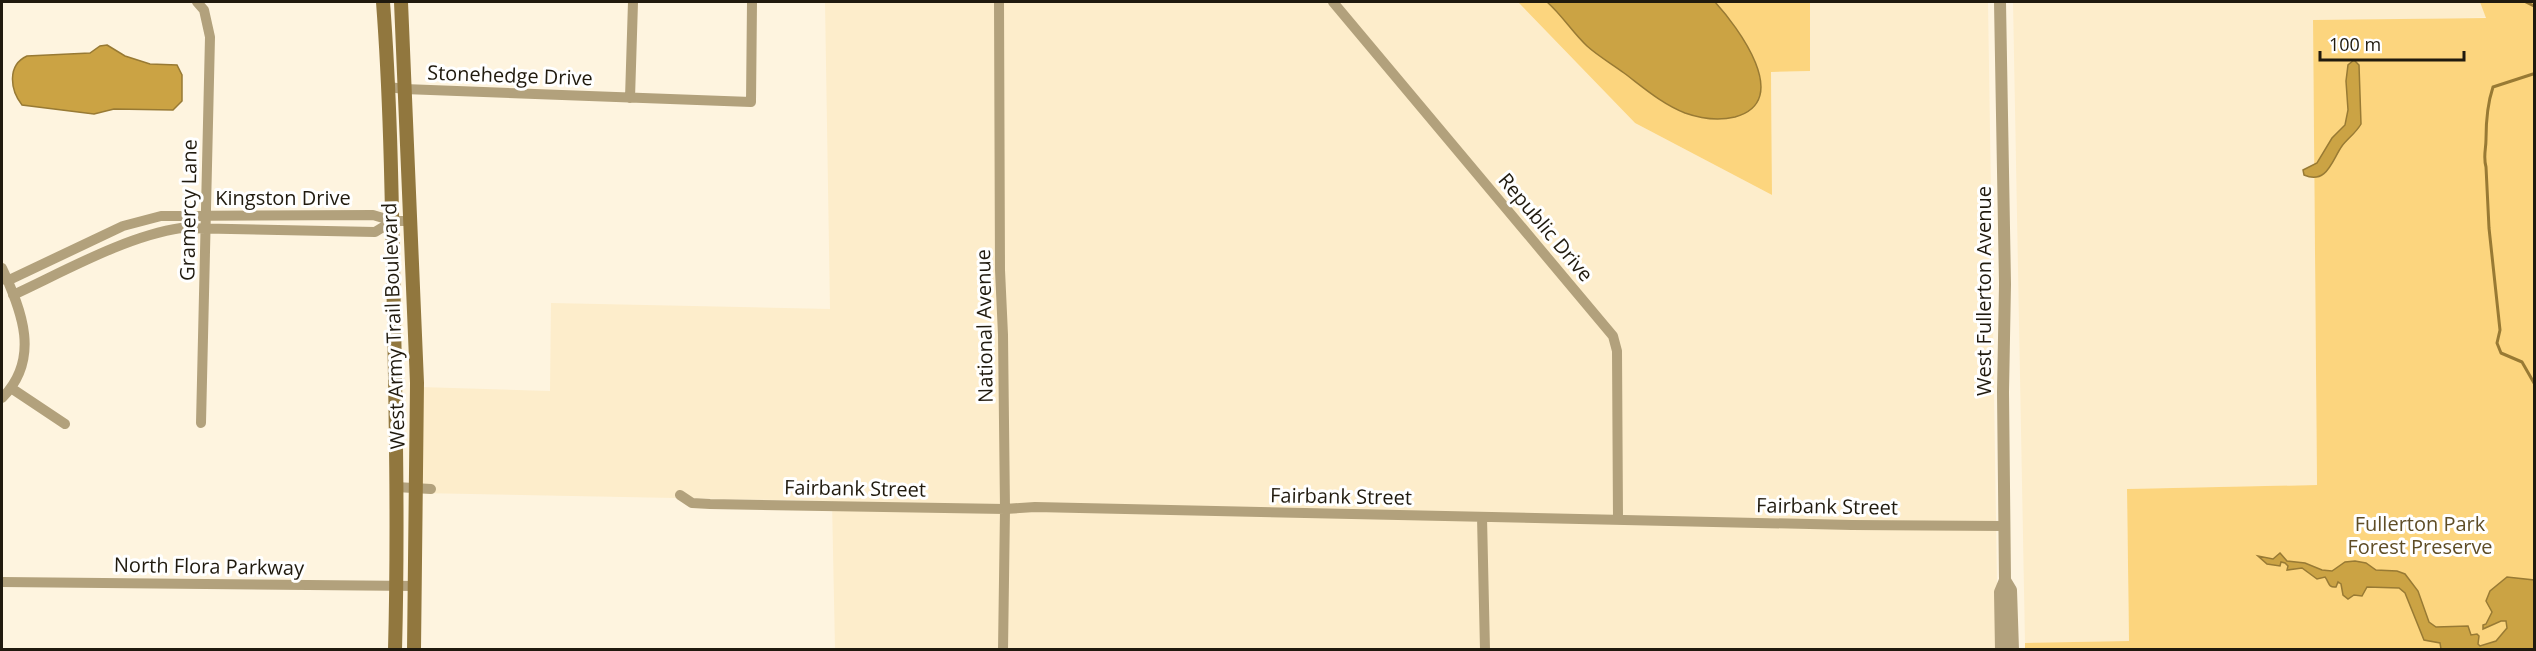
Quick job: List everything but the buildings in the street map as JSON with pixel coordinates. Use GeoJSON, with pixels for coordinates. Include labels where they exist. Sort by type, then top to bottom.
{"type":"FeatureCollection","features":[{"type":"Feature","properties":{"kind":"main road","name":"West Army Trail Boulevard"},"geometry":{"type":"LineString","coordinates":[[383,2],[389,87],[393,221],[397,586],[395,650]]}},
{"type":"Feature","properties":{"kind":"main road","name":"West Army Trail Boulevard"},"geometry":{"type":"LineString","coordinates":[[401,2],[417,405],[414,650]]}},
{"type":"Feature","properties":{"kind":"main road"},"geometry":{"type":"LineString","coordinates":[[395,363],[416,363]]}},
{"type":"Feature","properties":{"kind":"main road"},"geometry":{"type":"LineString","coordinates":[[395,405],[417,405]]}},
{"type":"Feature","properties":{"kind":"street","name":"Gramercy Lane"},"geometry":{"type":"LineString","coordinates":[[197,2],[204,10],[210,37],[201,423]]}},
{"type":"Feature","properties":{"kind":"street"},"geometry":{"type":"LineString","coordinates":[[630,98],[633,2]]}},
{"type":"Feature","properties":{"kind":"street","name":"Stonehedge Drive"},"geometry":{"type":"LineString","coordinates":[[389,87],[752,102],[752,2]]}},
{"type":"Feature","properties":{"kind":"street","name":"National Avenue"},"geometry":{"type":"LineString","coordinates":[[999,2],[1000,270],[1005,509],[1003,650]]}},
{"type":"Feature","properties":{"kind":"street","name":"Republic Drive"},"geometry":{"type":"LineString","coordinates":[[1333,2],[1613,336],[1617,351],[1618,519]]}},
{"type":"Feature","properties":{"kind":"street","name":"West Fullerton Avenue"},"geometry":{"type":"LineString","coordinates":[[2000,2],[2005,284],[2005,580],[2000,591],[2001,650]]}},
{"type":"Feature","properties":{"kind":"street","name":"Kingston Drive"},"geometry":{"type":"LineString","coordinates":[[7,281],[141,219],[161,216],[374,215],[393,221],[410,221]]}},
{"type":"Feature","properties":{"kind":"street","name":"Kingston Drive"},"geometry":{"type":"LineString","coordinates":[[13,295],[118,247],[161,231],[205,229],[375,232],[393,221]]}},
{"type":"Feature","properties":{"kind":"street"},"geometry":{"type":"LineString","coordinates":[[111,232],[118,247]]}},
{"type":"Feature","properties":{"kind":"street"},"geometry":{"type":"LineString","coordinates":[[2,268],[20,314],[26,339],[18,373],[11,388],[2,398]]}},
{"type":"Feature","properties":{"kind":"street"},"geometry":{"type":"LineString","coordinates":[[11,388],[65,424]]}},
{"type":"Feature","properties":{"kind":"street"},"geometry":{"type":"LineString","coordinates":[[396,488],[431,489]]}},
{"type":"Feature","properties":{"kind":"street","name":"Fairbank Street"},"geometry":{"type":"LineString","coordinates":[[680,495],[692,503],[710,504],[1005,509],[1035,507],[1852,525],[2004,526]]}},
{"type":"Feature","properties":{"kind":"street"},"geometry":{"type":"LineString","coordinates":[[1482,517],[1485,650]]}},
{"type":"Feature","properties":{"kind":"street","name":"West Fullerton Avenue"},"geometry":{"type":"LineString","coordinates":[[2005,580],[2011,590],[2013,650]]}},
{"type":"Feature","properties":{"kind":"street","name":"North Flora Parkway"},"geometry":{"type":"LineString","coordinates":[[2,582],[416,586]]}},
{"type":"Feature","properties":{"kind":"shaded area"},"geometry":{"type":"Polygon","coordinates":[[[825,2],[1518,2],[1635,123],[1772,195],[1771,72],[1810,71],[1810,2],[1988,2],[1998,649],[835,649],[832,501],[419,493],[420,387],[550,391],[551,303],[830,309],[825,2]]]}},
{"type":"Feature","properties":{"kind":"shaded area"},"geometry":{"type":"Polygon","coordinates":[[[1547,2],[1715,2],[1747,45],[1760,80],[1760,96],[1752,108],[1729,118],[1704,118],[1677,109],[1653,95],[1591,50],[1547,2]]]}},
{"type":"Feature","properties":{"kind":"shaded area"},"geometry":{"type":"Polygon","coordinates":[[[2013,2],[2511,2],[2511,17],[2313,21],[2317,485],[2127,489],[2129,641],[2025,643],[2013,2]]]}},
{"type":"Feature","properties":{"kind":"shaded area"},"geometry":{"type":"Polygon","coordinates":[[[107,45],[125,56],[150,64],[177,65],[182,75],[182,101],[173,110],[114,109],[94,114],[22,105],[18,99],[13,85],[13,72],[16,65],[27,56],[90,53],[100,46],[107,45]]]}},
{"type":"Feature","properties":{"kind":"shaded area"},"geometry":{"type":"Polygon","coordinates":[[[2354,60],[2359,65],[2361,124],[2342,146],[2332,164],[2323,174],[2318,177],[2304,175],[2303,170],[2317,163],[2332,138],[2345,125],[2348,110],[2346,81],[2348,65],[2354,60]]]}},
{"type":"Feature","properties":{"kind":"shaded area"},"geometry":{"type":"Polygon","coordinates":[[[2280,553],[2287,561],[2305,563],[2322,570],[2332,571],[2345,562],[2355,561],[2366,563],[2376,570],[2397,571],[2405,574],[2418,591],[2429,622],[2436,627],[2468,626],[2471,635],[2479,636],[2480,646],[2496,641],[2507,628],[2506,621],[2501,621],[2483,629],[2483,625],[2486,624],[2492,612],[2486,601],[2490,591],[2507,577],[2534,580],[2534,649],[2441,649],[2440,643],[2424,640],[2405,593],[2399,588],[2367,587],[2362,596],[2354,595],[2348,599],[2343,595],[2341,584],[2338,582],[2336,587],[2331,587],[2325,577],[2317,579],[2302,568],[2287,570],[2288,566],[2281,562],[2280,566],[2267,564],[2258,556],[2273,559],[2280,553]]]}},
{"type":"Feature","properties":{"kind":"green space"},"geometry":{"type":"Polygon","coordinates":[[[1518,2],[1810,2],[1810,71],[1771,72],[1772,195],[1635,123],[1518,2]]]}},
{"type":"Feature","properties":{"kind":"green space","name":"Fullerton Park Forest Preserve"},"geometry":{"type":"Polygon","coordinates":[[[2480,2],[2534,2],[2534,649],[2025,650],[2025,643],[2129,641],[2127,489],[2317,485],[2313,20],[2486,18],[2480,2]]]}},
{"type":"Feature","properties":{"kind":"waterway"},"geometry":{"type":"LineString","coordinates":[[2526,2],[2534,6]]}},
{"type":"Feature","properties":{"kind":"waterway"},"geometry":{"type":"LineString","coordinates":[[2533,74],[2493,87],[2487,113],[2485,156],[2489,228],[2500,330],[2497,343],[2501,353],[2522,362],[2534,383]]}}]}
